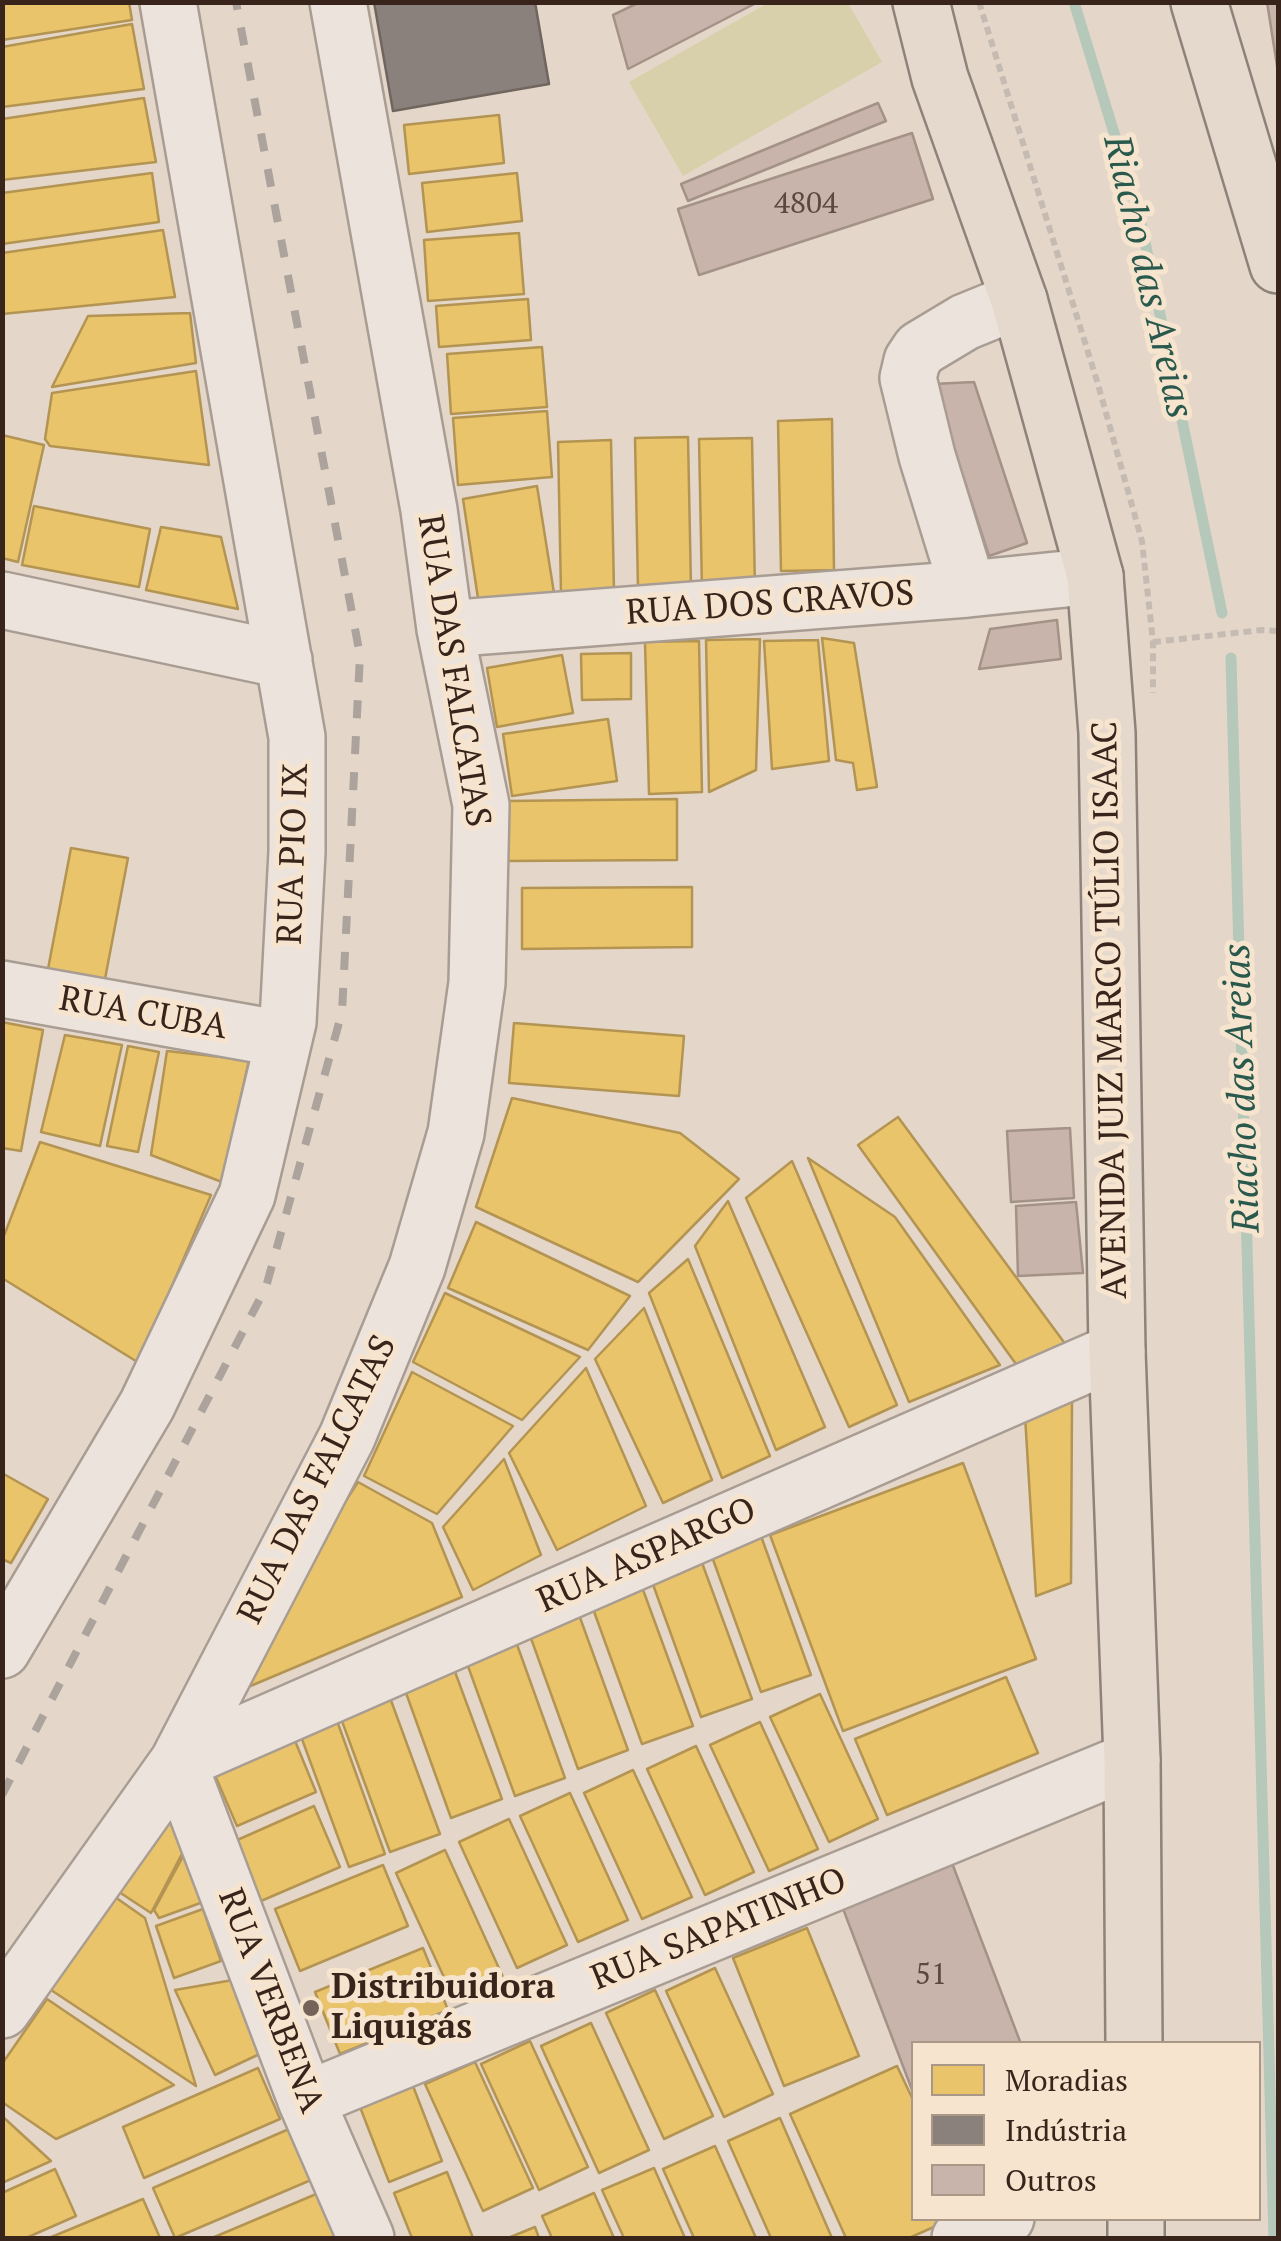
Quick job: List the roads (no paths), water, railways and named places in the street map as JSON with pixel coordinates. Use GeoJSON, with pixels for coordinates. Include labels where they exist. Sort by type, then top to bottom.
{"type":"FeatureCollection","features":[{"type":"Feature","properties":{"kind":"main road","name":"AVENIDA JUIZ MARCO TÚLIO ISAAC"},"geometry":{"type":"LineString","coordinates":[[921,2],[940,78],[1019,300],[1097,601],[1107,733],[1116,1351],[1132,1760],[1134,2041]]}},
{"type":"Feature","properties":{"kind":"main road"},"geometry":{"type":"LineString","coordinates":[[1199,2],[1278,266]]}},
{"type":"Feature","properties":{"kind":"street","name":"RUA PIO IX"},"geometry":{"type":"LineString","coordinates":[[2,1650],[147,1405],[247,1196],[288,1022],[297,737],[168,2]]}},
{"type":"Feature","properties":{"kind":"street","name":"RUA DAS FALCATAS"},"geometry":{"type":"LineString","coordinates":[[2,2010],[178,1762],[347,1437],[416,1267],[456,1133],[477,983],[481,806],[444,629],[429,510],[338,2]]}},
{"type":"Feature","properties":{"kind":"street"},"geometry":{"type":"LineString","coordinates":[[968,589],[926,456],[908,378],[920,349],[965,322],[1019,300]]}},
{"type":"Feature","properties":{"kind":"street","name":"RUA DOS CRAVOS"},"geometry":{"type":"LineString","coordinates":[[444,629],[968,589],[1097,601]]}},
{"type":"Feature","properties":{"kind":"street"},"geometry":{"type":"LineString","coordinates":[[2,600],[284,660]]}},
{"type":"Feature","properties":{"kind":"street","name":"RUA CUBA"},"geometry":{"type":"LineString","coordinates":[[2,990],[283,1038]]}},
{"type":"Feature","properties":{"kind":"street","name":"RUA ASPARGO"},"geometry":{"type":"LineString","coordinates":[[178,1762],[1116,1351]]}},
{"type":"Feature","properties":{"kind":"street","name":"RUA SAPATINHO"},"geometry":{"type":"LineString","coordinates":[[306,2100],[1132,1760]]}},
{"type":"Feature","properties":{"kind":"street","name":"RUA VERBENA"},"geometry":{"type":"LineString","coordinates":[[178,1762],[306,2100],[366,2238]]}},
{"type":"Feature","properties":{"kind":"street"},"geometry":{"type":"LineString","coordinates":[[960,2238],[999,2221]]}},
{"type":"Feature","properties":{"kind":"waterway","name":"Riacho das Areias"},"geometry":{"type":"LineString","coordinates":[[1074,2],[1140,218],[1222,613]]}},
{"type":"Feature","properties":{"kind":"waterway","name":"Riacho das Areias"},"geometry":{"type":"LineString","coordinates":[[1231,658],[1274,2238]]}},
{"type":"Feature","properties":{"kind":"railway"},"geometry":{"type":"LineString","coordinates":[[2,1795],[266,1287],[342,1012],[360,655],[236,2]]}},
{"type":"Feature","properties":{"kind":"place","name":"Distribuidora Liquigás"},"geometry":{"type":"Point","coordinates":[311,2008]}}]}
